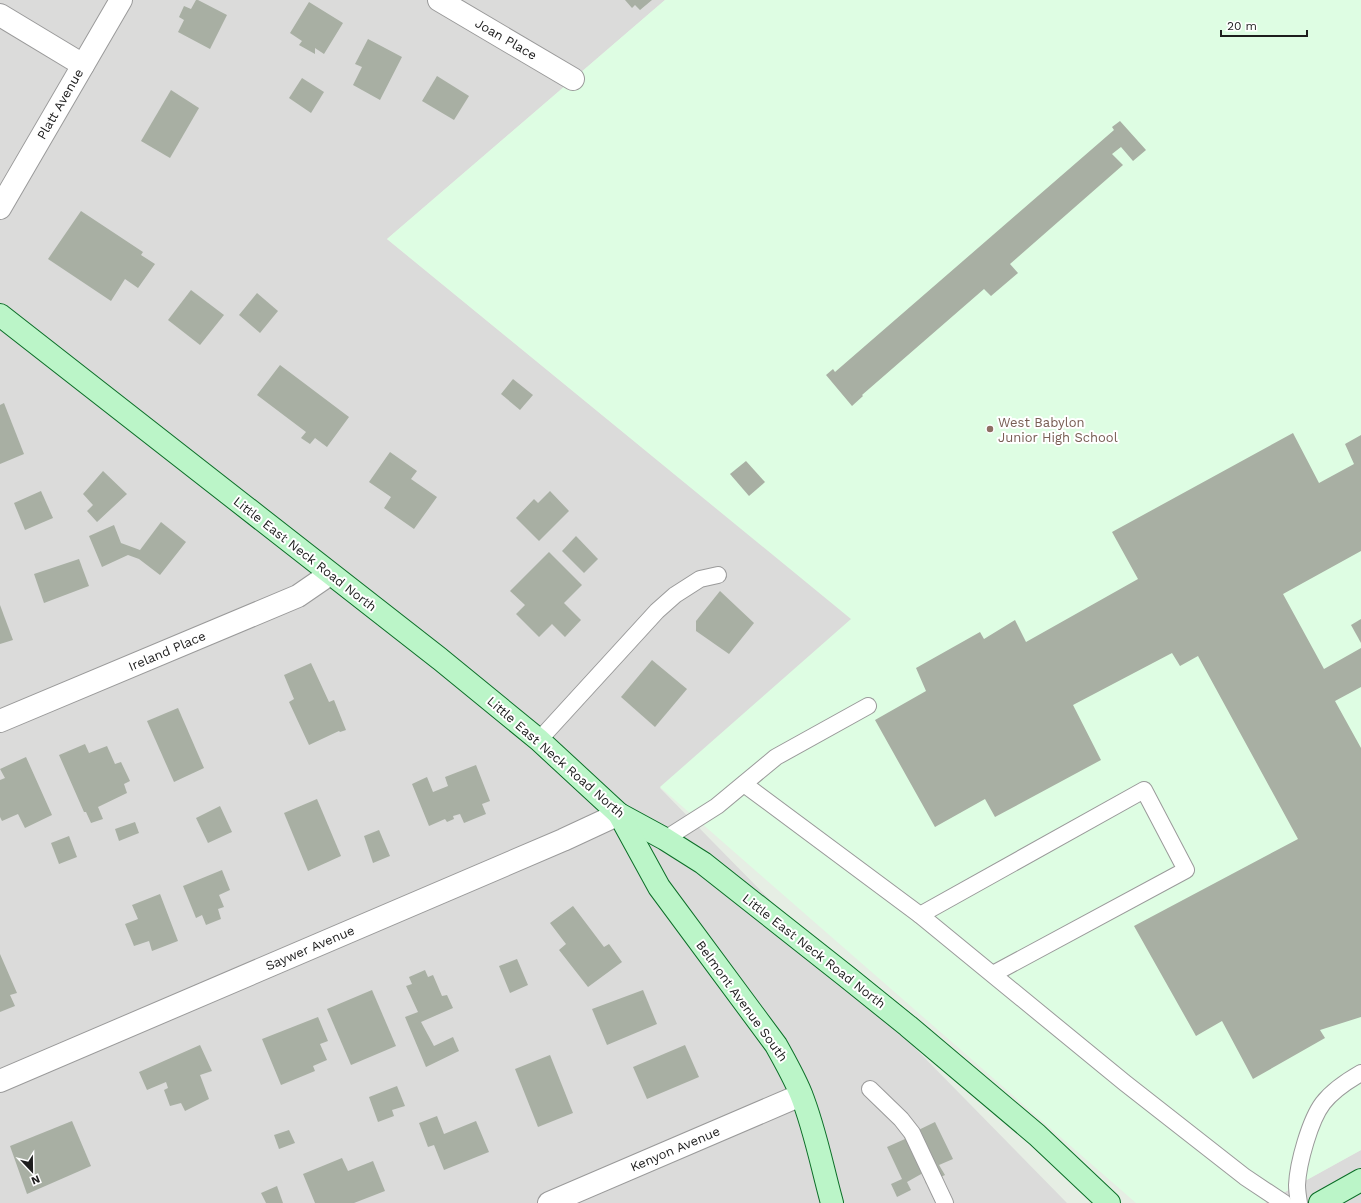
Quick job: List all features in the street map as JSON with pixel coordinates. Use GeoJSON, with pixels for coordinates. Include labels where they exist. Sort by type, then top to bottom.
{"type":"FeatureCollection","features":[{"type":"Feature","properties":{"kind":"main road","name":"Little East Neck Road North"},"geometry":{"type":"LineString","coordinates":[[0,315],[440,659],[539,740],[619,814],[665,839],[703,863],[908,1026],[1037,1135],[1109,1203]]}},
{"type":"Feature","properties":{"kind":"main road","name":"Belmont Avenue South"},"geometry":{"type":"LineString","coordinates":[[619,814],[659,887],[776,1045],[787,1063],[801,1095],[812,1129],[832,1203]]}},
{"type":"Feature","properties":{"kind":"main road"},"geometry":{"type":"LineString","coordinates":[[1320,1203],[1361,1180]]}},
{"type":"Feature","properties":{"kind":"street","name":"Platt Avenue"},"geometry":{"type":"LineString","coordinates":[[0,208],[121,0]]}},
{"type":"Feature","properties":{"kind":"street","name":"Joan Place"},"geometry":{"type":"LineString","coordinates":[[439,0],[573,79]]}},
{"type":"Feature","properties":{"kind":"street"},"geometry":{"type":"LineString","coordinates":[[0,14],[84,65]]}},
{"type":"Feature","properties":{"kind":"street","name":"Ireland Place"},"geometry":{"type":"LineString","coordinates":[[0,721],[298,596],[330,574]]}},
{"type":"Feature","properties":{"kind":"street","name":"Saywer Avenue"},"geometry":{"type":"LineString","coordinates":[[0,1081],[555,843],[619,814]]}},
{"type":"Feature","properties":{"kind":"street","name":"Kenyon Avenue"},"geometry":{"type":"LineString","coordinates":[[549,1203],[801,1095]]}},
{"type":"Feature","properties":{"kind":"lane"},"geometry":{"type":"LineString","coordinates":[[539,740],[657,611],[675,595],[700,578],[718,575]]}},
{"type":"Feature","properties":{"kind":"lane"},"geometry":{"type":"LineString","coordinates":[[665,839],[717,806],[776,757],[868,706]]}},
{"type":"Feature","properties":{"kind":"lane"},"geometry":{"type":"LineString","coordinates":[[744,784],[920,915],[1125,1083],[1245,1177],[1284,1203]]}},
{"type":"Feature","properties":{"kind":"lane"},"geometry":{"type":"LineString","coordinates":[[920,915],[1144,790],[1186,870],[993,974]]}},
{"type":"Feature","properties":{"kind":"lane"},"geometry":{"type":"LineString","coordinates":[[1299,1203],[1297,1184],[1305,1144],[1316,1116],[1322,1104],[1330,1095],[1342,1085],[1361,1073]]}},
{"type":"Feature","properties":{"kind":"lane"},"geometry":{"type":"LineString","coordinates":[[870,1089],[901,1118],[912,1133],[945,1203]]}},
{"type":"Feature","properties":{"kind":"shaded area"},"geometry":{"type":"Polygon","coordinates":[[[0,0],[665,0],[387,239],[852,619],[660,788],[1067,1203],[0,1203],[0,0]]]}},
{"type":"Feature","properties":{"kind":"shaded area","name":"West Babylon Junior High School"},"geometry":{"type":"Polygon","coordinates":[[[665,0],[1361,0],[1361,1150],[1265,1203],[1136,1203],[660,787],[851,619],[387,239],[665,0]]]}},
{"type":"Feature","properties":{"kind":"shaded area"},"geometry":{"type":"Polygon","coordinates":[[[1361,1150],[1361,1203],[1265,1203],[1361,1150]]]}},
{"type":"Feature","properties":{"kind":"building"},"geometry":{"type":"Polygon","coordinates":[[[196,0],[227,15],[210,49],[178,32],[184,20],[179,17],[184,6],[191,9],[196,0]]]}},
{"type":"Feature","properties":{"kind":"building"},"geometry":{"type":"Polygon","coordinates":[[[625,0],[652,0],[640,10],[635,5],[632,8],[625,0]]]}},
{"type":"Feature","properties":{"kind":"building"},"geometry":{"type":"Polygon","coordinates":[[[309,2],[343,23],[324,54],[315,48],[315,54],[299,45],[302,41],[290,33],[309,2]]]}},
{"type":"Feature","properties":{"kind":"building"},"geometry":{"type":"Polygon","coordinates":[[[368,39],[402,57],[380,100],[353,85],[362,67],[355,64],[368,39]]]}},
{"type":"Feature","properties":{"kind":"building"},"geometry":{"type":"Polygon","coordinates":[[[437,76],[469,96],[454,120],[422,101],[437,76]]]}},
{"type":"Feature","properties":{"kind":"building"},"geometry":{"type":"Polygon","coordinates":[[[302,78],[324,92],[311,113],[289,98],[302,78]]]}},
{"type":"Feature","properties":{"kind":"building"},"geometry":{"type":"Polygon","coordinates":[[[171,90],[199,108],[170,158],[141,141],[171,90]]]}},
{"type":"Feature","properties":{"kind":"building"},"geometry":{"type":"Polygon","coordinates":[[[1120,121],[1146,150],[1133,161],[1121,147],[1112,154],[1123,165],[1010,264],[1018,273],[991,296],[984,289],[862,395],[863,396],[852,406],[826,375],[833,369],[835,372],[1114,130],[1112,127],[1120,121]]]}},
{"type":"Feature","properties":{"kind":"building"},"geometry":{"type":"Polygon","coordinates":[[[81,211],[143,252],[141,255],[155,264],[138,288],[125,279],[111,301],[48,259],[81,211]]]}},
{"type":"Feature","properties":{"kind":"building"},"geometry":{"type":"Polygon","coordinates":[[[191,290],[224,315],[200,345],[168,320],[191,290]]]}},
{"type":"Feature","properties":{"kind":"building"},"geometry":{"type":"Polygon","coordinates":[[[257,293],[278,311],[260,333],[239,315],[257,293]]]}},
{"type":"Feature","properties":{"kind":"building"},"geometry":{"type":"Polygon","coordinates":[[[280,365],[349,417],[327,447],[315,438],[310,444],[301,438],[306,432],[257,395],[280,365]]]}},
{"type":"Feature","properties":{"kind":"building"},"geometry":{"type":"Polygon","coordinates":[[[513,379],[533,395],[520,410],[501,394],[513,379]]]}},
{"type":"Feature","properties":{"kind":"building"},"geometry":{"type":"Polygon","coordinates":[[[4,403],[24,454],[0,464],[0,405],[4,403]]]}},
{"type":"Feature","properties":{"kind":"building"},"geometry":{"type":"Polygon","coordinates":[[[1293,433],[1319,483],[1354,464],[1345,444],[1361,435],[1361,551],[1283,594],[1324,669],[1361,648],[1361,687],[1335,701],[1361,748],[1361,1017],[1320,1030],[1325,1038],[1253,1079],[1222,1021],[1196,1036],[1134,926],[1298,839],[1198,656],[1180,666],[1172,653],[1073,705],[1101,760],[995,817],[985,799],[935,827],[875,720],[926,691],[916,668],[980,632],[984,639],[1015,620],[1026,642],[1138,579],[1112,532],[1293,433]]]}},
{"type":"Feature","properties":{"kind":"building"},"geometry":{"type":"Polygon","coordinates":[[[390,452],[417,471],[411,479],[437,497],[414,529],[384,508],[391,497],[369,482],[390,452]]]}},
{"type":"Feature","properties":{"kind":"building"},"geometry":{"type":"Polygon","coordinates":[[[746,461],[765,482],[749,496],[730,474],[746,461]]]}},
{"type":"Feature","properties":{"kind":"building"},"geometry":{"type":"Polygon","coordinates":[[[103,471],[127,494],[97,522],[87,511],[93,505],[83,494],[103,471]]]}},
{"type":"Feature","properties":{"kind":"building"},"geometry":{"type":"Polygon","coordinates":[[[41,491],[53,518],[25,530],[14,503],[41,491]]]}},
{"type":"Feature","properties":{"kind":"building"},"geometry":{"type":"Polygon","coordinates":[[[550,491],[569,511],[539,541],[516,518],[534,499],[538,503],[550,491]]]}},
{"type":"Feature","properties":{"kind":"building"},"geometry":{"type":"Polygon","coordinates":[[[161,522],[186,542],[160,575],[139,559],[128,555],[102,567],[89,536],[114,525],[121,543],[140,550],[161,522]]]}},
{"type":"Feature","properties":{"kind":"building"},"geometry":{"type":"Polygon","coordinates":[[[576,536],[598,559],[584,573],[562,551],[576,536]]]}},
{"type":"Feature","properties":{"kind":"building"},"geometry":{"type":"Polygon","coordinates":[[[549,552],[582,585],[564,603],[581,620],[565,637],[552,624],[539,637],[516,614],[525,605],[510,591],[549,552]]]}},
{"type":"Feature","properties":{"kind":"building"},"geometry":{"type":"Polygon","coordinates":[[[79,559],[89,586],[44,603],[34,574],[79,559]]]}},
{"type":"Feature","properties":{"kind":"building"},"geometry":{"type":"Polygon","coordinates":[[[720,591],[754,623],[729,654],[696,631],[696,621],[720,591]]]}},
{"type":"Feature","properties":{"kind":"building"},"geometry":{"type":"Polygon","coordinates":[[[0,605],[13,640],[0,644],[0,605]]]}},
{"type":"Feature","properties":{"kind":"building"},"geometry":{"type":"Polygon","coordinates":[[[1361,619],[1361,643],[1351,625],[1361,619]]]}},
{"type":"Feature","properties":{"kind":"building"},"geometry":{"type":"Polygon","coordinates":[[[652,660],[687,689],[655,727],[621,697],[652,660]]]}},
{"type":"Feature","properties":{"kind":"building"},"geometry":{"type":"Polygon","coordinates":[[[311,663],[329,702],[334,700],[346,730],[339,731],[309,745],[289,702],[294,699],[284,675],[311,663]]]}},
{"type":"Feature","properties":{"kind":"building"},"geometry":{"type":"Polygon","coordinates":[[[178,708],[204,768],[174,782],[147,721],[178,708]]]}},
{"type":"Feature","properties":{"kind":"building"},"geometry":{"type":"Polygon","coordinates":[[[85,744],[89,753],[107,746],[115,764],[121,762],[130,781],[124,784],[127,793],[98,807],[103,819],[91,823],[86,812],[84,812],[59,755],[85,744]]]}},
{"type":"Feature","properties":{"kind":"building"},"geometry":{"type":"Polygon","coordinates":[[[26,757],[52,815],[25,828],[18,814],[2,821],[0,817],[0,780],[5,778],[0,769],[26,757]]]}},
{"type":"Feature","properties":{"kind":"building"},"geometry":{"type":"Polygon","coordinates":[[[476,765],[490,801],[482,804],[486,814],[464,823],[460,814],[453,816],[454,819],[447,822],[445,819],[429,826],[412,784],[427,777],[433,792],[448,786],[445,777],[476,765]]]}},
{"type":"Feature","properties":{"kind":"building"},"geometry":{"type":"Polygon","coordinates":[[[317,799],[341,856],[308,871],[284,813],[317,799]]]}},
{"type":"Feature","properties":{"kind":"building"},"geometry":{"type":"Polygon","coordinates":[[[220,806],[232,832],[208,843],[196,818],[220,806]]]}},
{"type":"Feature","properties":{"kind":"building"},"geometry":{"type":"Polygon","coordinates":[[[135,822],[139,833],[119,841],[115,829],[135,822]]]}},
{"type":"Feature","properties":{"kind":"building"},"geometry":{"type":"Polygon","coordinates":[[[379,830],[390,856],[373,863],[364,836],[379,830]]]}},
{"type":"Feature","properties":{"kind":"building"},"geometry":{"type":"Polygon","coordinates":[[[69,836],[77,857],[59,864],[51,843],[69,836]]]}},
{"type":"Feature","properties":{"kind":"building"},"geometry":{"type":"Polygon","coordinates":[[[222,870],[230,890],[219,895],[224,907],[218,909],[221,919],[206,925],[202,915],[196,918],[183,886],[222,870]]]}},
{"type":"Feature","properties":{"kind":"building"},"geometry":{"type":"Polygon","coordinates":[[[160,894],[178,941],[152,951],[149,941],[134,946],[125,924],[138,919],[132,905],[160,894]]]}},
{"type":"Feature","properties":{"kind":"building"},"geometry":{"type":"Polygon","coordinates":[[[573,906],[604,947],[609,944],[622,962],[588,987],[559,950],[566,944],[550,923],[573,906]]]}},
{"type":"Feature","properties":{"kind":"building"},"geometry":{"type":"Polygon","coordinates":[[[0,954],[17,993],[10,995],[15,1006],[0,1012],[0,954]]]}},
{"type":"Feature","properties":{"kind":"building"},"geometry":{"type":"Polygon","coordinates":[[[517,959],[528,985],[510,993],[499,966],[517,959]]]}},
{"type":"Feature","properties":{"kind":"building"},"geometry":{"type":"Polygon","coordinates":[[[425,970],[428,977],[433,975],[442,996],[447,995],[453,1008],[421,1022],[434,1046],[453,1037],[459,1051],[426,1067],[405,1017],[418,1012],[406,986],[412,984],[409,977],[425,970]]]}},
{"type":"Feature","properties":{"kind":"building"},"geometry":{"type":"Polygon","coordinates":[[[372,990],[396,1046],[351,1065],[327,1009],[372,990]]]}},
{"type":"Feature","properties":{"kind":"building"},"geometry":{"type":"Polygon","coordinates":[[[643,990],[657,1024],[607,1045],[592,1009],[643,990]]]}},
{"type":"Feature","properties":{"kind":"building"},"geometry":{"type":"Polygon","coordinates":[[[318,1017],[328,1041],[320,1044],[327,1060],[313,1066],[315,1071],[281,1085],[262,1039],[318,1017]]]}},
{"type":"Feature","properties":{"kind":"building"},"geometry":{"type":"Polygon","coordinates":[[[200,1045],[212,1071],[200,1075],[209,1099],[185,1111],[181,1103],[170,1106],[164,1090],[168,1088],[166,1082],[147,1090],[139,1072],[200,1045]]]}},
{"type":"Feature","properties":{"kind":"building"},"geometry":{"type":"Polygon","coordinates":[[[685,1045],[699,1077],[647,1099],[633,1067],[685,1045]]]}},
{"type":"Feature","properties":{"kind":"building"},"geometry":{"type":"Polygon","coordinates":[[[550,1055],[573,1113],[538,1127],[515,1069],[550,1055]]]}},
{"type":"Feature","properties":{"kind":"building"},"geometry":{"type":"Polygon","coordinates":[[[397,1086],[405,1106],[392,1110],[394,1116],[378,1122],[369,1097],[397,1086]]]}},
{"type":"Feature","properties":{"kind":"building"},"geometry":{"type":"Polygon","coordinates":[[[437,1116],[444,1134],[476,1121],[489,1152],[444,1170],[434,1145],[428,1147],[419,1123],[437,1116]]]}},
{"type":"Feature","properties":{"kind":"building"},"geometry":{"type":"Polygon","coordinates":[[[72,1121],[91,1166],[27,1194],[10,1146],[72,1121]]]}},
{"type":"Feature","properties":{"kind":"building"},"geometry":{"type":"Polygon","coordinates":[[[935,1122],[953,1159],[939,1165],[945,1175],[926,1184],[923,1173],[907,1182],[911,1190],[897,1197],[891,1184],[902,1179],[887,1147],[905,1139],[904,1137],[935,1122]]]}},
{"type":"Feature","properties":{"kind":"building"},"geometry":{"type":"Polygon","coordinates":[[[289,1130],[295,1143],[279,1149],[274,1135],[289,1130]]]}},
{"type":"Feature","properties":{"kind":"building"},"geometry":{"type":"Polygon","coordinates":[[[342,1158],[348,1171],[373,1161],[385,1191],[354,1203],[315,1203],[303,1174],[342,1158]]]}},
{"type":"Feature","properties":{"kind":"building"},"geometry":{"type":"Polygon","coordinates":[[[277,1186],[283,1203],[266,1203],[261,1193],[277,1186]]]}},
{"type":"Feature","properties":{"kind":"place","name":"West Babylon Junior High School"},"geometry":{"type":"Point","coordinates":[990,429]}}]}
